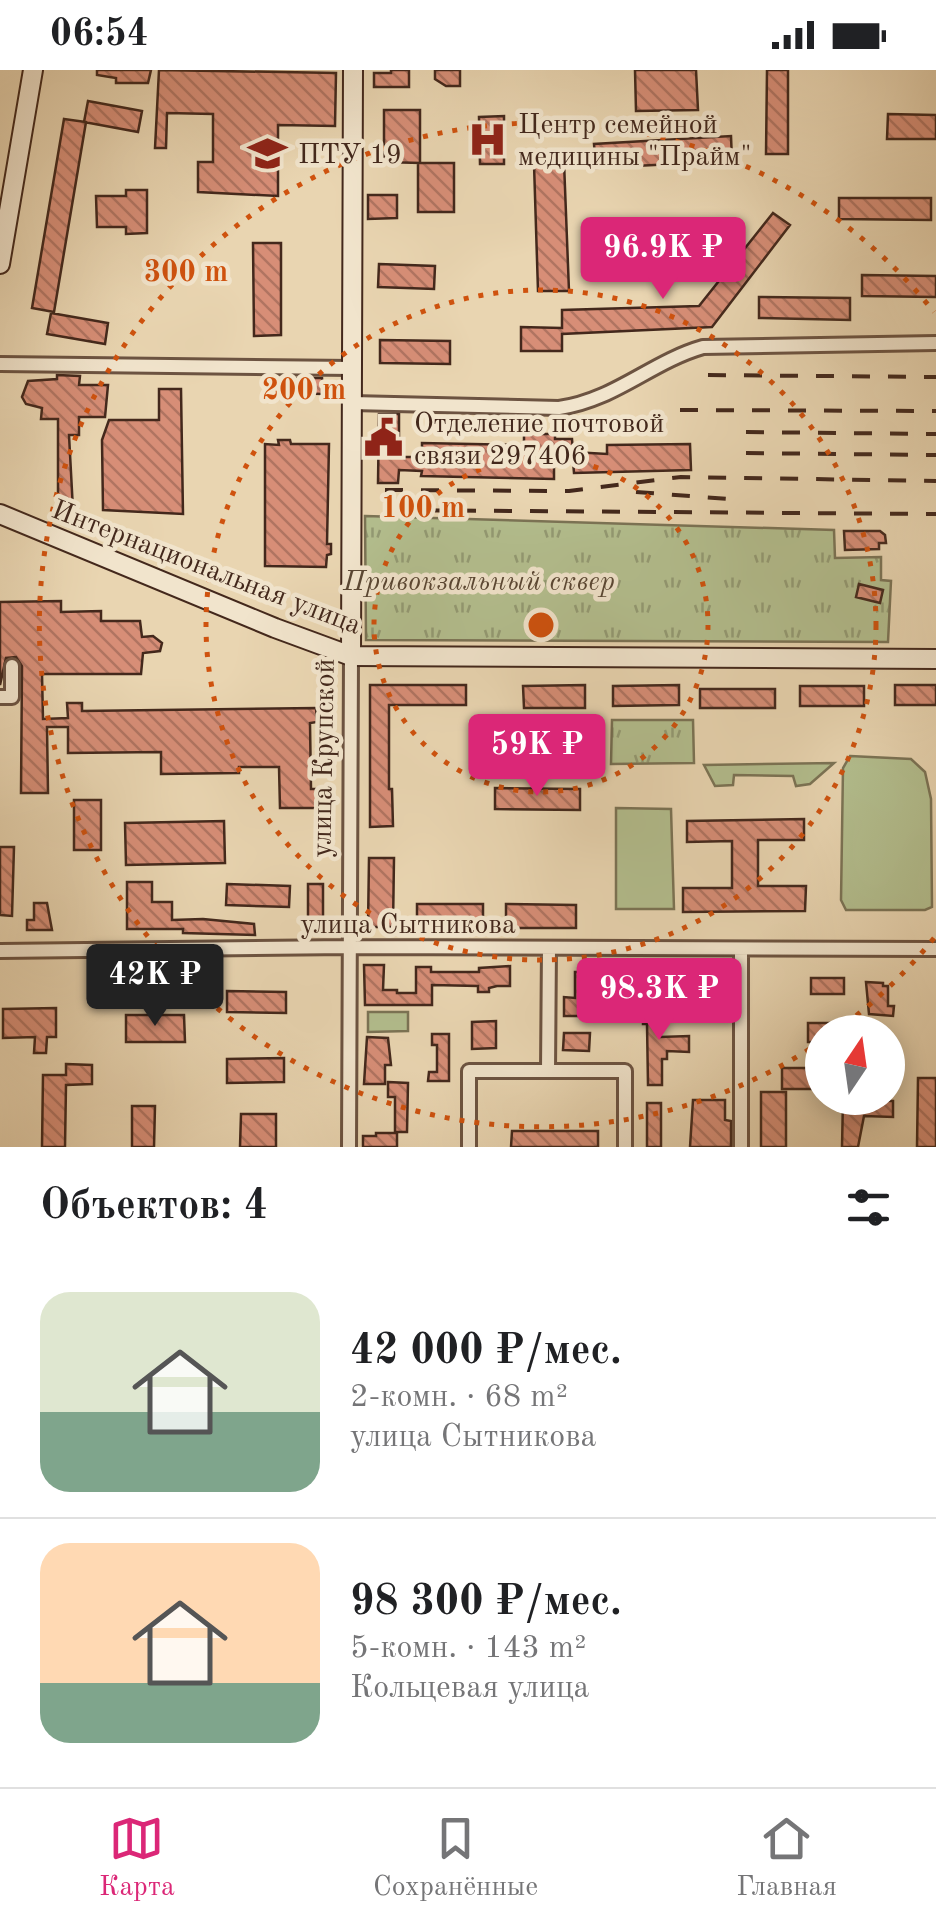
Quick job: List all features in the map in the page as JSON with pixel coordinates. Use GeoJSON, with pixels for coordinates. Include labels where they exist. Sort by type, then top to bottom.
{"type":"FeatureCollection","features":[{"type":"Feature","properties":{"kind":"main road"},"geometry":{"type":"LineString","coordinates":[[0,264],[3,226],[34,70]]}},
{"type":"Feature","properties":{"kind":"main road","name":"улица Крупской"},"geometry":{"type":"LineString","coordinates":[[351,656],[353,70]]}},
{"type":"Feature","properties":{"kind":"main road","name":"Интернациональная улица"},"geometry":{"type":"LineString","coordinates":[[0,514],[351,656],[936,659]]}},
{"type":"Feature","properties":{"kind":"street"},"geometry":{"type":"LineString","coordinates":[[352,403],[559,408],[584,404],[618,391],[703,347],[936,343]]}},
{"type":"Feature","properties":{"kind":"street"},"geometry":{"type":"LineString","coordinates":[[0,364],[354,368]]}},
{"type":"Feature","properties":{"kind":"street","name":"улица Крупской"},"geometry":{"type":"LineString","coordinates":[[348,1147],[351,656]]}},
{"type":"Feature","properties":{"kind":"street"},"geometry":{"type":"LineString","coordinates":[[0,697],[12,697],[12,666]]}},
{"type":"Feature","properties":{"kind":"street","name":"улица Сытникова"},"geometry":{"type":"LineString","coordinates":[[0,951],[348,947],[936,949]]}},
{"type":"Feature","properties":{"kind":"street"},"geometry":{"type":"LineString","coordinates":[[548,1071],[549,948]]}},
{"type":"Feature","properties":{"kind":"street"},"geometry":{"type":"LineString","coordinates":[[741,949],[742,1147]]}},
{"type":"Feature","properties":{"kind":"street"},"geometry":{"type":"LineString","coordinates":[[470,1147],[469,1071],[624,1071],[625,1147]]}},
{"type":"Feature","properties":{"kind":"green space","name":"Привокзальный сквер"},"geometry":{"type":"Polygon","coordinates":[[[365,516],[834,530],[835,558],[881,557],[881,580],[891,581],[888,642],[366,640],[365,516]]]}},
{"type":"Feature","properties":{"kind":"green space"},"geometry":{"type":"Polygon","coordinates":[[[612,720],[693,720],[694,763],[611,764],[612,720]]]}},
{"type":"Feature","properties":{"kind":"green space"},"geometry":{"type":"Polygon","coordinates":[[[850,756],[911,759],[925,772],[931,799],[932,907],[846,910],[841,900],[843,768],[850,756]]]}},
{"type":"Feature","properties":{"kind":"green space"},"geometry":{"type":"Polygon","coordinates":[[[834,763],[810,784],[796,786],[793,776],[734,775],[733,785],[715,786],[704,765],[834,763]]]}},
{"type":"Feature","properties":{"kind":"green space"},"geometry":{"type":"Polygon","coordinates":[[[616,808],[671,809],[674,909],[616,909],[616,808]]]}},
{"type":"Feature","properties":{"kind":"green space"},"geometry":{"type":"Polygon","coordinates":[[[368,1012],[408,1012],[408,1031],[368,1032],[368,1012]]]}},
{"type":"Feature","properties":{"kind":"building"},"geometry":{"type":"Polygon","coordinates":[[[97,70],[151,70],[148,83],[116,83],[116,78],[97,75],[97,70]]]}},
{"type":"Feature","properties":{"kind":"building"},"geometry":{"type":"Polygon","coordinates":[[[159,70],[336,73],[335,126],[278,125],[278,196],[198,192],[198,162],[213,162],[213,114],[167,113],[166,148],[155,148],[159,70]]]}},
{"type":"Feature","properties":{"kind":"building"},"geometry":{"type":"Polygon","coordinates":[[[409,70],[409,87],[374,87],[374,73],[409,70]]]}},
{"type":"Feature","properties":{"kind":"building"},"geometry":{"type":"Polygon","coordinates":[[[435,70],[460,70],[460,86],[446,86],[435,79],[435,70]]]}},
{"type":"Feature","properties":{"kind":"building"},"geometry":{"type":"Polygon","coordinates":[[[635,70],[696,70],[698,110],[636,111],[635,70]]]}},
{"type":"Feature","properties":{"kind":"building"},"geometry":{"type":"Polygon","coordinates":[[[767,70],[788,70],[788,154],[766,154],[767,70]]]}},
{"type":"Feature","properties":{"kind":"building"},"geometry":{"type":"Polygon","coordinates":[[[88,101],[142,111],[138,132],[84,122],[88,101]]]}},
{"type":"Feature","properties":{"kind":"building"},"geometry":{"type":"Polygon","coordinates":[[[384,110],[420,110],[420,163],[384,162],[384,110]]]}},
{"type":"Feature","properties":{"kind":"building"},"geometry":{"type":"Polygon","coordinates":[[[888,114],[936,115],[936,139],[887,139],[888,114]]]}},
{"type":"Feature","properties":{"kind":"building"},"geometry":{"type":"Polygon","coordinates":[[[504,116],[504,164],[480,164],[479,117],[504,116]]]}},
{"type":"Feature","properties":{"kind":"building"},"geometry":{"type":"Polygon","coordinates":[[[64,119],[86,122],[54,312],[32,308],[64,119]]]}},
{"type":"Feature","properties":{"kind":"building"},"geometry":{"type":"Polygon","coordinates":[[[731,136],[732,161],[596,168],[594,144],[731,136]]]}},
{"type":"Feature","properties":{"kind":"building"},"geometry":{"type":"Polygon","coordinates":[[[564,162],[569,291],[538,291],[534,164],[564,162]]]}},
{"type":"Feature","properties":{"kind":"building"},"geometry":{"type":"Polygon","coordinates":[[[418,163],[454,163],[454,212],[418,212],[418,163]]]}},
{"type":"Feature","properties":{"kind":"building"},"geometry":{"type":"Polygon","coordinates":[[[126,190],[147,190],[147,233],[126,234],[126,227],[97,227],[96,196],[126,196],[126,190]]]}},
{"type":"Feature","properties":{"kind":"building"},"geometry":{"type":"Polygon","coordinates":[[[368,195],[397,195],[397,218],[368,219],[368,195]]]}},
{"type":"Feature","properties":{"kind":"building"},"geometry":{"type":"Polygon","coordinates":[[[839,198],[931,198],[931,220],[839,219],[839,198]]]}},
{"type":"Feature","properties":{"kind":"building"},"geometry":{"type":"Polygon","coordinates":[[[773,213],[790,225],[712,327],[562,334],[562,351],[521,351],[521,327],[562,328],[562,310],[699,306],[773,213]]]}},
{"type":"Feature","properties":{"kind":"building"},"geometry":{"type":"Polygon","coordinates":[[[691,232],[692,257],[598,260],[597,236],[691,232]]]}},
{"type":"Feature","properties":{"kind":"building"},"geometry":{"type":"Polygon","coordinates":[[[253,243],[281,243],[281,335],[254,336],[253,243]]]}},
{"type":"Feature","properties":{"kind":"building"},"geometry":{"type":"Polygon","coordinates":[[[379,264],[435,266],[434,289],[378,287],[379,264]]]}},
{"type":"Feature","properties":{"kind":"building"},"geometry":{"type":"Polygon","coordinates":[[[862,275],[936,276],[936,297],[862,296],[862,275]]]}},
{"type":"Feature","properties":{"kind":"building"},"geometry":{"type":"Polygon","coordinates":[[[759,297],[850,298],[850,320],[759,318],[759,297]]]}},
{"type":"Feature","properties":{"kind":"building"},"geometry":{"type":"Polygon","coordinates":[[[51,313],[108,323],[105,344],[47,334],[51,313]]]}},
{"type":"Feature","properties":{"kind":"building"},"geometry":{"type":"Polygon","coordinates":[[[380,340],[450,341],[450,364],[380,363],[380,340]]]}},
{"type":"Feature","properties":{"kind":"building"},"geometry":{"type":"Polygon","coordinates":[[[57,375],[80,376],[79,385],[108,385],[105,417],[79,417],[79,435],[69,435],[73,510],[58,510],[58,419],[41,419],[42,408],[26,404],[22,397],[28,381],[57,379],[57,375]]]}},
{"type":"Feature","properties":{"kind":"building"},"geometry":{"type":"Polygon","coordinates":[[[285,378],[322,378],[323,394],[286,393],[285,378]]]}},
{"type":"Feature","properties":{"kind":"building"},"geometry":{"type":"Polygon","coordinates":[[[159,389],[181,389],[183,514],[103,510],[102,440],[109,420],[159,420],[159,389]]]}},
{"type":"Feature","properties":{"kind":"building"},"geometry":{"type":"Polygon","coordinates":[[[379,414],[399,414],[399,457],[422,457],[422,443],[524,445],[524,434],[555,434],[555,439],[572,439],[573,452],[607,454],[607,445],[690,444],[691,470],[574,473],[573,461],[554,461],[554,479],[421,476],[422,471],[399,470],[398,483],[378,483],[379,414]]]}},
{"type":"Feature","properties":{"kind":"building"},"geometry":{"type":"Polygon","coordinates":[[[278,440],[329,444],[327,544],[331,544],[331,554],[327,555],[326,567],[265,566],[265,444],[279,445],[278,440]]]}},
{"type":"Feature","properties":{"kind":"building"},"geometry":{"type":"Polygon","coordinates":[[[844,531],[880,531],[886,543],[879,543],[879,549],[845,550],[844,531]]]}},
{"type":"Feature","properties":{"kind":"building"},"geometry":{"type":"Polygon","coordinates":[[[859,584],[883,590],[880,603],[856,597],[859,584]]]}},
{"type":"Feature","properties":{"kind":"building"},"geometry":{"type":"Polygon","coordinates":[[[61,601],[61,612],[101,611],[101,621],[140,621],[142,637],[153,636],[162,643],[160,651],[143,653],[141,674],[42,674],[43,719],[68,718],[67,703],[82,703],[82,711],[316,708],[317,722],[310,723],[311,789],[320,789],[320,808],[280,808],[279,767],[239,767],[239,773],[161,774],[161,752],[68,753],[68,727],[47,727],[48,793],[21,793],[22,666],[16,657],[6,658],[0,685],[0,602],[61,601]]]}},
{"type":"Feature","properties":{"kind":"building"},"geometry":{"type":"Polygon","coordinates":[[[370,685],[466,685],[466,705],[389,705],[393,826],[370,827],[370,685]]]}},
{"type":"Feature","properties":{"kind":"building"},"geometry":{"type":"Polygon","coordinates":[[[585,685],[585,708],[524,708],[523,686],[585,685]]]}},
{"type":"Feature","properties":{"kind":"building"},"geometry":{"type":"Polygon","coordinates":[[[679,685],[679,705],[613,706],[613,686],[679,685]]]}},
{"type":"Feature","properties":{"kind":"building"},"geometry":{"type":"Polygon","coordinates":[[[895,685],[936,685],[936,705],[895,705],[895,685]]]}},
{"type":"Feature","properties":{"kind":"building"},"geometry":{"type":"Polygon","coordinates":[[[800,686],[864,686],[864,706],[800,706],[800,686]]]}},
{"type":"Feature","properties":{"kind":"building"},"geometry":{"type":"Polygon","coordinates":[[[700,689],[775,689],[775,708],[700,708],[700,689]]]}},
{"type":"Feature","properties":{"kind":"building"},"geometry":{"type":"Polygon","coordinates":[[[495,788],[580,789],[580,810],[495,809],[495,788]]]}},
{"type":"Feature","properties":{"kind":"building"},"geometry":{"type":"Polygon","coordinates":[[[74,800],[101,800],[101,850],[74,850],[74,800]]]}},
{"type":"Feature","properties":{"kind":"building"},"geometry":{"type":"Polygon","coordinates":[[[804,819],[804,840],[758,840],[758,886],[806,886],[805,911],[683,912],[683,888],[732,888],[732,841],[687,842],[687,821],[804,819]]]}},
{"type":"Feature","properties":{"kind":"building"},"geometry":{"type":"Polygon","coordinates":[[[224,821],[225,863],[126,865],[125,823],[224,821]]]}},
{"type":"Feature","properties":{"kind":"building"},"geometry":{"type":"Polygon","coordinates":[[[0,847],[14,847],[12,916],[0,915],[0,847]]]}},
{"type":"Feature","properties":{"kind":"building"},"geometry":{"type":"Polygon","coordinates":[[[369,858],[394,858],[393,927],[368,927],[369,858]]]}},
{"type":"Feature","properties":{"kind":"building"},"geometry":{"type":"Polygon","coordinates":[[[127,882],[152,882],[152,902],[172,902],[172,920],[254,924],[255,935],[127,929],[127,882]]]}},
{"type":"Feature","properties":{"kind":"building"},"geometry":{"type":"Polygon","coordinates":[[[227,884],[290,886],[289,907],[226,905],[227,884]]]}},
{"type":"Feature","properties":{"kind":"building"},"geometry":{"type":"Polygon","coordinates":[[[308,884],[323,884],[323,928],[308,928],[308,884]]]}},
{"type":"Feature","properties":{"kind":"building"},"geometry":{"type":"Polygon","coordinates":[[[34,903],[47,903],[52,930],[27,930],[27,920],[34,920],[34,903]]]}},
{"type":"Feature","properties":{"kind":"building"},"geometry":{"type":"Polygon","coordinates":[[[417,904],[483,904],[483,928],[417,928],[417,904]]]}},
{"type":"Feature","properties":{"kind":"building"},"geometry":{"type":"Polygon","coordinates":[[[506,904],[576,905],[576,928],[506,928],[506,904]]]}},
{"type":"Feature","properties":{"kind":"building"},"geometry":{"type":"Polygon","coordinates":[[[364,965],[384,965],[383,990],[397,993],[416,993],[416,967],[431,967],[431,972],[479,972],[479,968],[510,966],[510,986],[478,992],[478,986],[432,985],[432,1005],[365,1005],[364,965]]]}},
{"type":"Feature","properties":{"kind":"building"},"geometry":{"type":"Polygon","coordinates":[[[683,965],[682,1007],[658,1006],[658,987],[634,988],[635,966],[683,965]]]}},
{"type":"Feature","properties":{"kind":"building"},"geometry":{"type":"Polygon","coordinates":[[[724,966],[731,966],[731,991],[707,990],[708,974],[724,975],[724,966]]]}},
{"type":"Feature","properties":{"kind":"building"},"geometry":{"type":"Polygon","coordinates":[[[575,972],[596,972],[596,992],[633,993],[633,1006],[597,1006],[597,1016],[564,1016],[564,997],[575,998],[575,972]]]}},
{"type":"Feature","properties":{"kind":"building"},"geometry":{"type":"Polygon","coordinates":[[[811,978],[844,978],[844,994],[811,994],[811,978]]]}},
{"type":"Feature","properties":{"kind":"building"},"geometry":{"type":"Polygon","coordinates":[[[866,982],[883,983],[888,986],[888,1006],[894,1006],[893,1015],[869,1014],[866,982]]]}},
{"type":"Feature","properties":{"kind":"building"},"geometry":{"type":"Polygon","coordinates":[[[227,991],[286,992],[286,1013],[227,1012],[227,991]]]}},
{"type":"Feature","properties":{"kind":"building"},"geometry":{"type":"Polygon","coordinates":[[[635,1006],[661,1006],[660,1037],[689,1036],[689,1052],[667,1051],[667,1059],[662,1059],[662,1085],[648,1085],[647,1024],[643,1024],[643,1017],[635,1016],[635,1006]]]}},
{"type":"Feature","properties":{"kind":"building"},"geometry":{"type":"Polygon","coordinates":[[[56,1008],[56,1037],[47,1037],[46,1053],[34,1053],[35,1037],[3,1038],[3,1009],[56,1008]]]}},
{"type":"Feature","properties":{"kind":"building"},"geometry":{"type":"Polygon","coordinates":[[[126,1015],[184,1015],[185,1042],[126,1042],[126,1015]]]}},
{"type":"Feature","properties":{"kind":"building"},"geometry":{"type":"Polygon","coordinates":[[[496,1021],[496,1048],[472,1049],[472,1022],[496,1021]]]}},
{"type":"Feature","properties":{"kind":"building"},"geometry":{"type":"Polygon","coordinates":[[[564,1033],[590,1033],[589,1051],[563,1050],[564,1033]]]}},
{"type":"Feature","properties":{"kind":"building"},"geometry":{"type":"Polygon","coordinates":[[[432,1034],[449,1034],[449,1081],[428,1081],[429,1072],[437,1072],[437,1045],[432,1045],[432,1034]]]}},
{"type":"Feature","properties":{"kind":"building"},"geometry":{"type":"Polygon","coordinates":[[[367,1037],[388,1038],[391,1065],[385,1065],[385,1084],[364,1084],[367,1037]]]}},
{"type":"Feature","properties":{"kind":"building"},"geometry":{"type":"Polygon","coordinates":[[[284,1058],[284,1082],[227,1083],[227,1059],[284,1058]]]}},
{"type":"Feature","properties":{"kind":"building"},"geometry":{"type":"Polygon","coordinates":[[[66,1064],[92,1065],[92,1084],[66,1085],[65,1147],[42,1147],[43,1075],[66,1075],[66,1064]]]}},
{"type":"Feature","properties":{"kind":"building"},"geometry":{"type":"Polygon","coordinates":[[[782,1068],[805,1068],[805,1089],[782,1089],[782,1068]]]}},
{"type":"Feature","properties":{"kind":"building"},"geometry":{"type":"Polygon","coordinates":[[[918,1078],[936,1078],[936,1147],[917,1147],[918,1078]]]}},
{"type":"Feature","properties":{"kind":"building"},"geometry":{"type":"Polygon","coordinates":[[[388,1082],[408,1083],[407,1132],[395,1132],[395,1097],[388,1097],[388,1082]]]}},
{"type":"Feature","properties":{"kind":"building"},"geometry":{"type":"Polygon","coordinates":[[[761,1092],[786,1092],[786,1147],[761,1147],[761,1092]]]}},
{"type":"Feature","properties":{"kind":"building"},"geometry":{"type":"Polygon","coordinates":[[[693,1100],[725,1100],[725,1120],[731,1121],[731,1147],[690,1147],[693,1100]]]}},
{"type":"Feature","properties":{"kind":"building"},"geometry":{"type":"Polygon","coordinates":[[[647,1103],[661,1103],[661,1147],[647,1147],[647,1103]]]}},
{"type":"Feature","properties":{"kind":"building"},"geometry":{"type":"Polygon","coordinates":[[[132,1106],[155,1106],[154,1147],[132,1147],[132,1106]]]}},
{"type":"Feature","properties":{"kind":"building"},"geometry":{"type":"Polygon","coordinates":[[[241,1114],[276,1114],[276,1147],[240,1147],[241,1114]]]}},
{"type":"Feature","properties":{"kind":"building"},"geometry":{"type":"Polygon","coordinates":[[[843,1115],[893,1115],[864,1116],[858,1147],[842,1147],[843,1115]]]}},
{"type":"Feature","properties":{"kind":"building"},"geometry":{"type":"Polygon","coordinates":[[[512,1131],[598,1131],[598,1147],[511,1147],[512,1131]]]}},
{"type":"Feature","properties":{"kind":"building"},"geometry":{"type":"Polygon","coordinates":[[[397,1133],[397,1147],[363,1147],[363,1136],[397,1133]]]}},
{"type":"Feature","properties":{"kind":"railway"},"geometry":{"type":"LineString","coordinates":[[708,375],[936,377]]}},
{"type":"Feature","properties":{"kind":"railway"},"geometry":{"type":"LineString","coordinates":[[680,410],[936,411]]}},
{"type":"Feature","properties":{"kind":"railway"},"geometry":{"type":"LineString","coordinates":[[746,432],[936,434]]}},
{"type":"Feature","properties":{"kind":"railway"},"geometry":{"type":"LineString","coordinates":[[746,453],[936,455]]}},
{"type":"Feature","properties":{"kind":"railway"},"geometry":{"type":"LineString","coordinates":[[385,490],[569,491],[681,477],[936,481]]}},
{"type":"Feature","properties":{"kind":"railway"},"geometry":{"type":"LineString","coordinates":[[636,492],[741,500]]}},
{"type":"Feature","properties":{"kind":"railway"},"geometry":{"type":"LineString","coordinates":[[386,510],[936,514]]}},
{"type":"Feature","properties":{"kind":"place","name":"Центр семейной медицины \"Прайм\""},"geometry":{"type":"Point","coordinates":[488,139]}},
{"type":"Feature","properties":{"kind":"place","name":"ПТУ 19"},"geometry":{"type":"Point","coordinates":[268,153]}},
{"type":"Feature","properties":{"kind":"place","name":"Отделение почтовой связи 297406"},"geometry":{"type":"Point","coordinates":[384,438]}}]}
